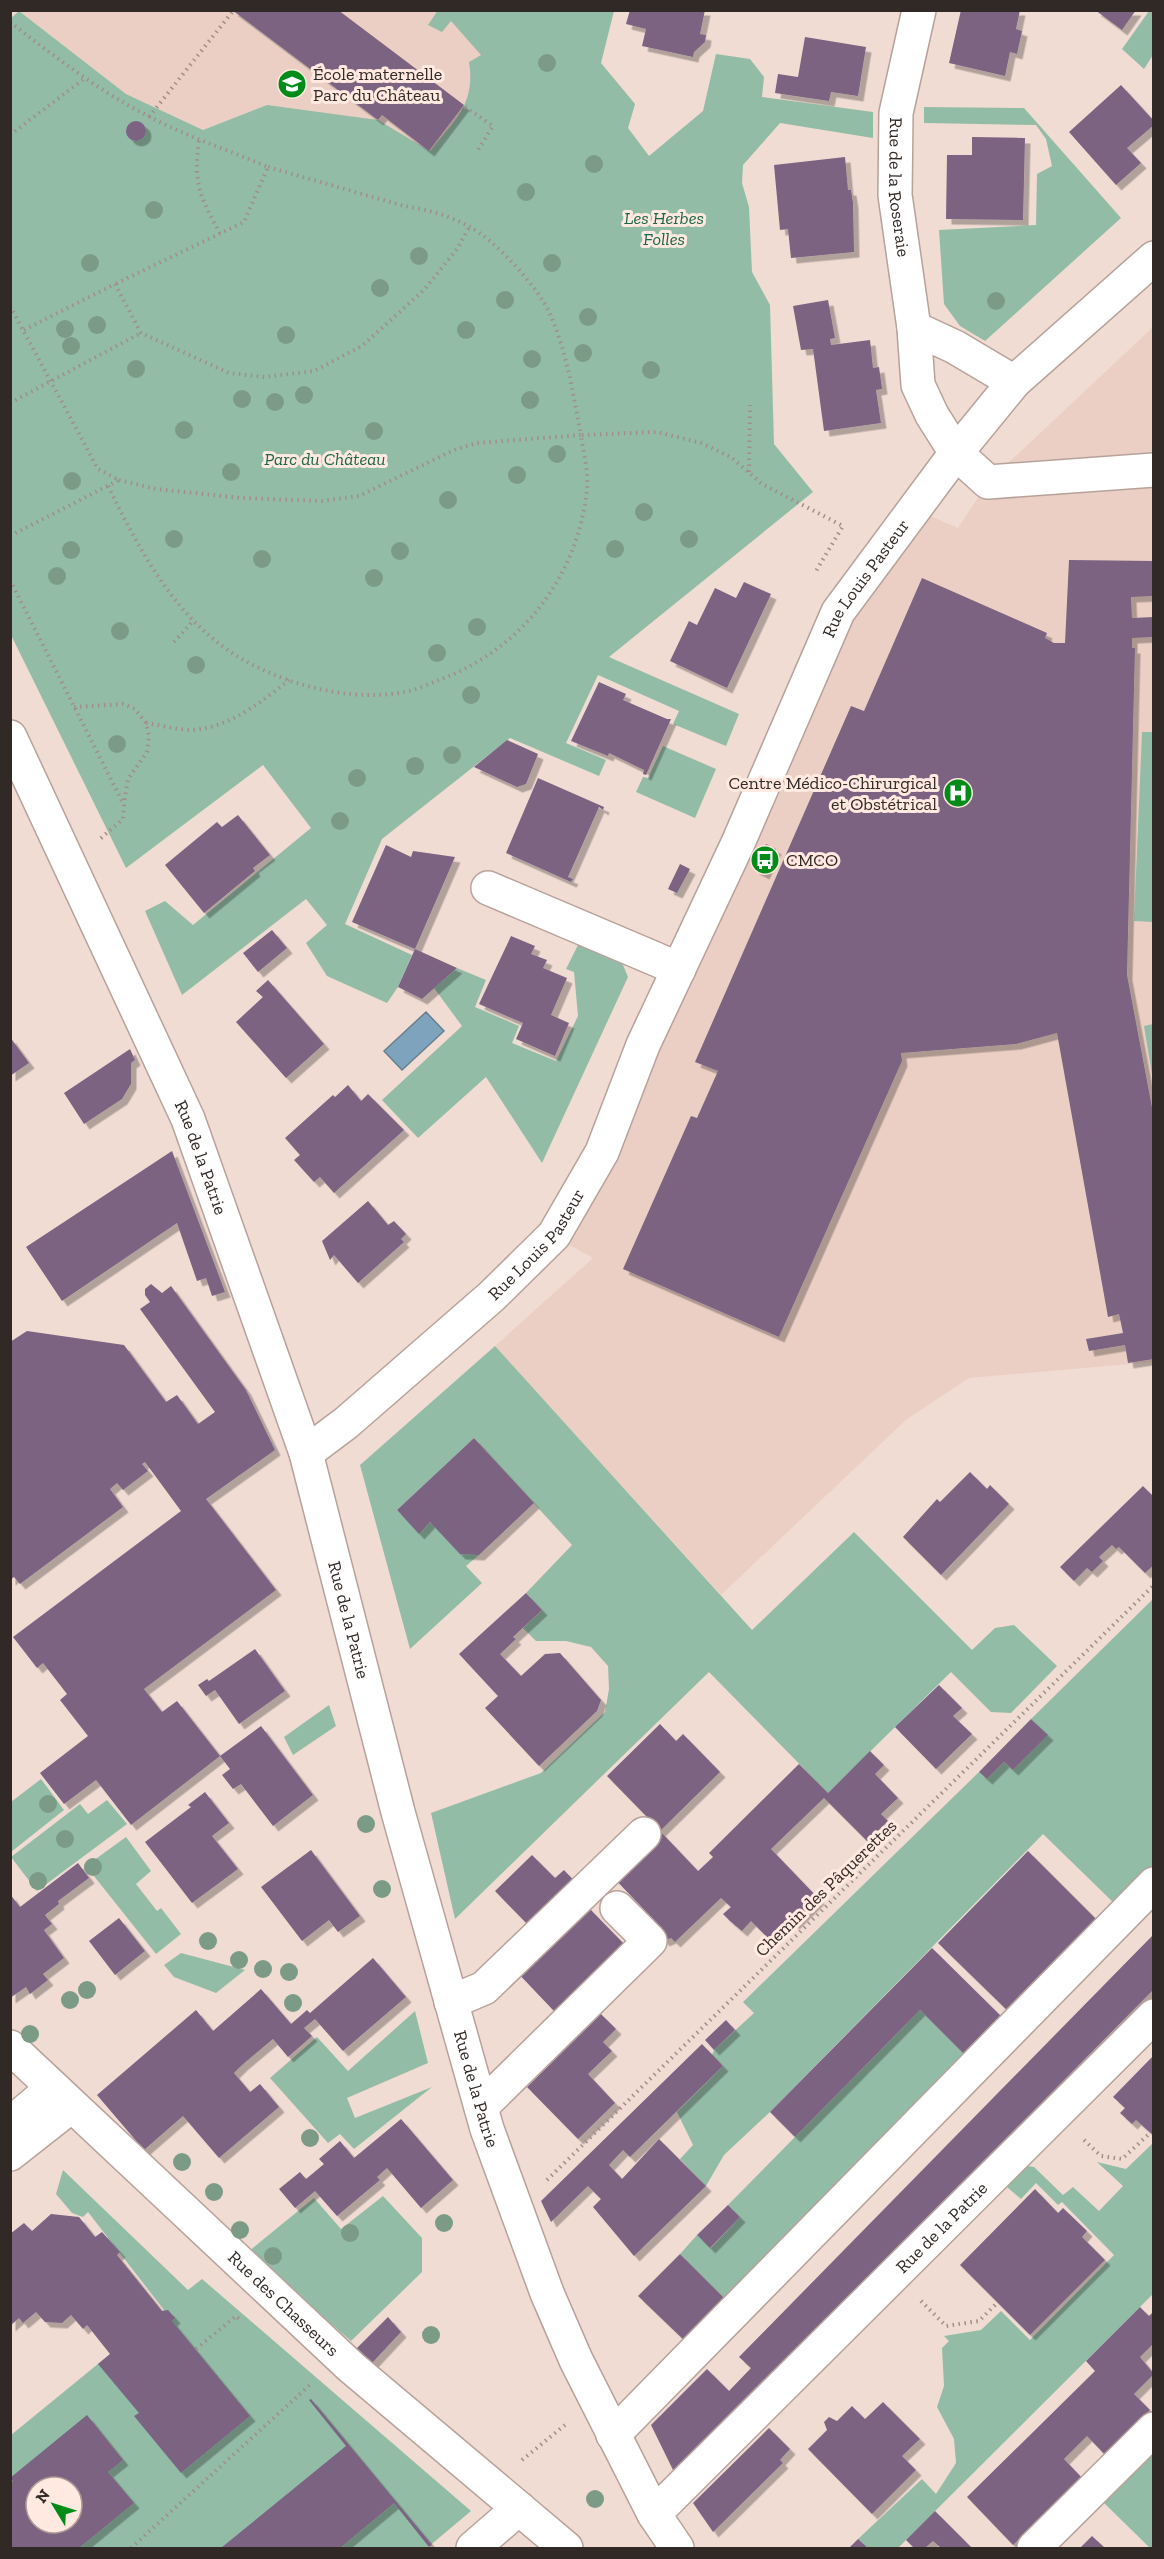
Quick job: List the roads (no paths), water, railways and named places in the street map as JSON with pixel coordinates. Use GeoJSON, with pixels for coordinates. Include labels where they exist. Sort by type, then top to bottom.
{"type":"FeatureCollection","features":[{"type":"Feature","properties":{"kind":"street","name":"Rue de la Roseraie"},"geometry":{"type":"LineString","coordinates":[[919,10],[896,113],[895,195],[914,328],[918,385],[932,415],[956,453],[988,482],[1154,470]]}},
{"type":"Feature","properties":{"kind":"street","name":"Rue Louis Pasteur"},"geometry":{"type":"LineString","coordinates":[[306,1453],[346,1423],[492,1296],[554,1235],[602,1152],[643,1046],[738,843],[838,612],[956,453],[1014,382],[1154,258]]}},
{"type":"Feature","properties":{"kind":"street"},"geometry":{"type":"LineString","coordinates":[[914,328],[955,347],[1014,382]]}},
{"type":"Feature","properties":{"kind":"street","name":"Rue de la Patrie"},"geometry":{"type":"LineString","coordinates":[[10,737],[188,1119],[306,1453],[398,1812],[481,2107],[547,2293],[576,2360],[654,2514],[677,2548]]}},
{"type":"Feature","properties":{"kind":"street"},"geometry":{"type":"LineString","coordinates":[[488,888],[679,969]]}},
{"type":"Feature","properties":{"kind":"street"},"geometry":{"type":"LineString","coordinates":[[451,2002],[484,1988],[644,1834]]}},
{"type":"Feature","properties":{"kind":"street"},"geometry":{"type":"LineString","coordinates":[[614,2435],[1154,1884]]}},
{"type":"Feature","properties":{"kind":"street"},"geometry":{"type":"LineString","coordinates":[[481,2107],[650,1941],[617,1908]]}},
{"type":"Feature","properties":{"kind":"street","name":"Rue de la Patrie"},"geometry":{"type":"LineString","coordinates":[[654,2514],[1154,2016]]}},
{"type":"Feature","properties":{"kind":"street","name":"Rue des Chasseurs"},"geometry":{"type":"LineString","coordinates":[[10,2047],[337,2355],[566,2548]]}},
{"type":"Feature","properties":{"kind":"street"},"geometry":{"type":"LineString","coordinates":[[10,2124],[62,2097]]}},
{"type":"Feature","properties":{"kind":"street"},"geometry":{"type":"LineString","coordinates":[[10,2154],[62,2097]]}},
{"type":"Feature","properties":{"kind":"street"},"geometry":{"type":"LineString","coordinates":[[1035,2548],[1154,2429]]}},
{"type":"Feature","properties":{"kind":"street"},"geometry":{"type":"LineString","coordinates":[[473,2548],[519,2508]]}},
{"type":"Feature","properties":{"kind":"water"},"geometry":{"type":"Polygon","coordinates":[[[426,1012],[444,1031],[402,1070],[384,1051],[426,1012]]]}},
{"type":"Feature","properties":{"kind":"place","name":"École maternelle Parc du Château"},"geometry":{"type":"Point","coordinates":[292,84]}},
{"type":"Feature","properties":{"kind":"place","name":"Centre Médico-Chirurgical et Obstétrical"},"geometry":{"type":"Point","coordinates":[958,793]}},
{"type":"Feature","properties":{"kind":"place","name":"CMCO"},"geometry":{"type":"Point","coordinates":[765,860]}},
{"type":"Feature","properties":{"kind":"park label","name":"Les Herbes Folles"},"geometry":{"type":"Point","coordinates":[664,228]}},
{"type":"Feature","properties":{"kind":"park label","name":"Parc du Château"},"geometry":{"type":"Point","coordinates":[325,459]}}]}
